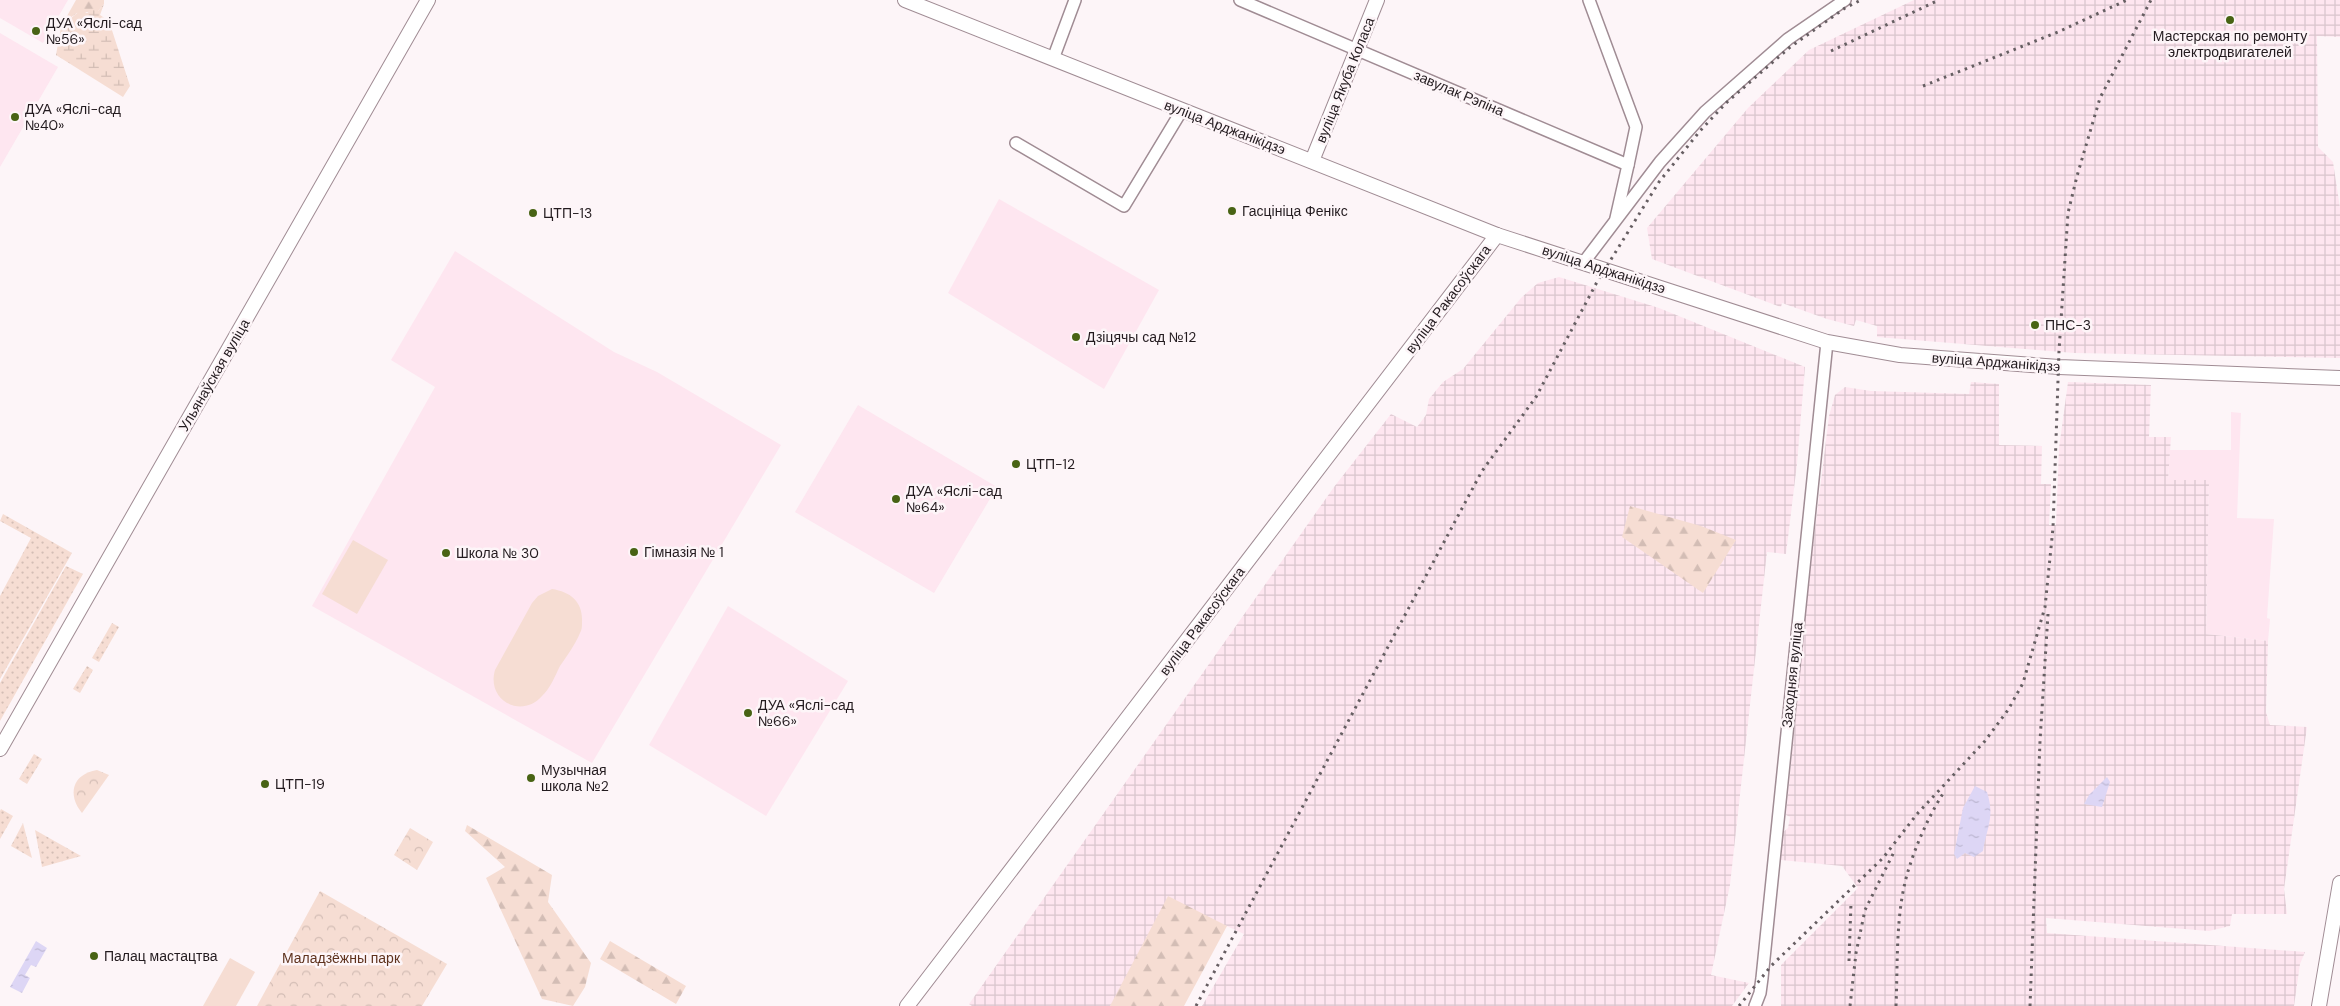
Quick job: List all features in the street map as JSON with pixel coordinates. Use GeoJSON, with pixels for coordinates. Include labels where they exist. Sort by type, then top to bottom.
{"type":"FeatureCollection","features":[{"type":"Feature","properties":{"kind":"main road","name":"Ульянаўская вуліца"},"geometry":{"type":"LineString","coordinates":[[0,749],[428,0]]}},
{"type":"Feature","properties":{"kind":"main road","name":"вуліца Арджанікідзэ"},"geometry":{"type":"LineString","coordinates":[[905,0],[1497,235],[1827,342],[1900,354],[2059,367],[2340,378]]}},
{"type":"Feature","properties":{"kind":"main road","name":"вуліца Якуба Коласа"},"geometry":{"type":"LineString","coordinates":[[1312,161],[1377,0]]}},
{"type":"Feature","properties":{"kind":"main road","name":"вуліца Ракасоўскага"},"geometry":{"type":"LineString","coordinates":[[907,1006],[1497,235]]}},
{"type":"Feature","properties":{"kind":"main road"},"geometry":{"type":"LineString","coordinates":[[2319,1006],[2340,884]]}},
{"type":"Feature","properties":{"kind":"street"},"geometry":{"type":"LineString","coordinates":[[1053,59],[1075,0]]}},
{"type":"Feature","properties":{"kind":"street","name":"завулак Рэпіна"},"geometry":{"type":"LineString","coordinates":[[1240,0],[1628,165]]}},
{"type":"Feature","properties":{"kind":"street"},"geometry":{"type":"LineString","coordinates":[[1590,0],[1636,127],[1616,218]]}},
{"type":"Feature","properties":{"kind":"street"},"geometry":{"type":"LineString","coordinates":[[1584,262],[1660,162],[1705,112],[1788,39],[1845,0]]}},
{"type":"Feature","properties":{"kind":"street"},"geometry":{"type":"LineString","coordinates":[[1016,143],[1124,206],[1182,110]]}},
{"type":"Feature","properties":{"kind":"street","name":"Заходняя вуліца"},"geometry":{"type":"LineString","coordinates":[[1755,1006],[1762,978],[1827,342]]}},
{"type":"Feature","properties":{"kind":"shaded area","name":"ДУА «Яслі-сад №56»"},"geometry":{"type":"Polygon","coordinates":[[[0,0],[68,0],[43,43],[0,18],[0,0]]]}},
{"type":"Feature","properties":{"kind":"shaded area"},"geometry":{"type":"Polygon","coordinates":[[[1914,0],[2340,0],[2340,37],[2317,36],[2318,147],[2333,162],[2340,208],[2340,358],[2074,353],[1877,337],[1877,326],[1856,320],[1854,326],[1827,319],[1782,303],[1781,307],[1652,259],[1647,228],[1748,108],[1809,50],[1914,0]]]}},
{"type":"Feature","properties":{"kind":"shaded area","name":"ДУА «Яслі-сад №40»"},"geometry":{"type":"Polygon","coordinates":[[[0,33],[58,67],[0,167],[0,33]]]}},
{"type":"Feature","properties":{"kind":"shaded area","name":"Дзіцячы сад №12"},"geometry":{"type":"Polygon","coordinates":[[[999,199],[1159,290],[1104,389],[948,293],[999,199]]]}},
{"type":"Feature","properties":{"kind":"shaded area"},"geometry":{"type":"Polygon","coordinates":[[[455,251],[614,352],[657,372],[781,445],[592,763],[312,606],[435,387],[391,360],[455,251]]]}},
{"type":"Feature","properties":{"kind":"shaded area"},"geometry":{"type":"Polygon","coordinates":[[[1559,277],[1659,308],[1805,367],[1797,464],[1786,554],[1767,552],[1730,885],[1711,975],[1749,983],[1732,1006],[1202,1006],[1244,934],[1205,916],[1110,1006],[972,1006],[969,1004],[1334,487],[1391,414],[1417,427],[1426,415],[1429,399],[1443,382],[1463,369],[1521,298],[1538,283],[1559,277]]]}},
{"type":"Feature","properties":{"kind":"shaded area"},"geometry":{"type":"Polygon","coordinates":[[[1971,382],[1999,384],[1999,445],[2042,446],[2041,484],[2051,484],[2049,525],[2056,525],[2059,448],[2068,382],[2151,385],[2149,437],[2171,437],[2168,480],[2209,480],[2206,634],[2268,641],[2266,712],[2270,725],[2307,727],[2284,889],[2287,914],[2232,914],[2230,926],[2209,931],[2046,918],[2047,933],[2305,952],[2300,964],[2294,1006],[1781,1006],[1781,965],[1858,888],[1842,866],[1781,860],[1782,833],[1788,828],[1790,817],[1786,815],[1810,570],[1829,416],[1835,395],[1845,387],[1871,391],[1969,394],[1971,382]]]}},
{"type":"Feature","properties":{"kind":"shaded area","name":"ДУА «Яслі-сад №64»"},"geometry":{"type":"Polygon","coordinates":[[[858,405],[997,487],[934,593],[795,512],[858,405]]]}},
{"type":"Feature","properties":{"kind":"shaded area"},"geometry":{"type":"Polygon","coordinates":[[[2231,412],[2241,413],[2237,518],[2274,519],[2267,618],[2270,619],[2268,641],[2206,634],[2209,480],[2168,480],[2170,450],[2231,450],[2231,412]]]}},
{"type":"Feature","properties":{"kind":"shaded area","name":"ДУА «Яслі-сад №66»"},"geometry":{"type":"Polygon","coordinates":[[[728,606],[848,681],[766,816],[649,745],[728,606]]]}},
{"type":"Feature","properties":{"kind":"green space"},"geometry":{"type":"Polygon","coordinates":[[[76,0],[104,0],[104,4],[98,11],[77,13],[70,18],[67,16],[76,0]]]}},
{"type":"Feature","properties":{"kind":"green space"},"geometry":{"type":"Polygon","coordinates":[[[104,4],[100,15],[109,21],[130,86],[123,97],[56,55],[61,27],[67,16],[71,18],[81,10],[87,13],[92,10],[98,11],[104,4]]]}},
{"type":"Feature","properties":{"kind":"green space"},"geometry":{"type":"Polygon","coordinates":[[[1630,506],[1701,526],[1736,540],[1703,593],[1622,537],[1630,506]]]}},
{"type":"Feature","properties":{"kind":"green space"},"geometry":{"type":"Polygon","coordinates":[[[3,514],[72,553],[0,679],[0,596],[31,538],[0,521],[3,514]]]}},
{"type":"Feature","properties":{"kind":"green space"},"geometry":{"type":"Polygon","coordinates":[[[353,540],[388,560],[357,614],[322,594],[353,540]]]}},
{"type":"Feature","properties":{"kind":"green space"},"geometry":{"type":"Polygon","coordinates":[[[66,566],[83,574],[0,721],[0,683],[66,566]]]}},
{"type":"Feature","properties":{"kind":"green space"},"geometry":{"type":"Polygon","coordinates":[[[552,589],[570,595],[578,604],[582,615],[581,631],[545,693],[534,703],[516,706],[501,698],[496,690],[494,681],[495,670],[532,603],[538,596],[552,589]]]}},
{"type":"Feature","properties":{"kind":"green space"},"geometry":{"type":"Polygon","coordinates":[[[112,623],[119,627],[99,662],[92,658],[112,623]]]}},
{"type":"Feature","properties":{"kind":"green space"},"geometry":{"type":"Polygon","coordinates":[[[87,666],[93,670],[80,693],[73,689],[87,666]]]}},
{"type":"Feature","properties":{"kind":"green space"},"geometry":{"type":"Polygon","coordinates":[[[34,754],[42,759],[27,784],[19,779],[34,754]]]}},
{"type":"Feature","properties":{"kind":"green space"},"geometry":{"type":"Polygon","coordinates":[[[97,770],[109,775],[82,813],[74,799],[75,786],[82,776],[97,770]]]}},
{"type":"Feature","properties":{"kind":"green space"},"geometry":{"type":"Polygon","coordinates":[[[1,809],[13,816],[0,839],[0,811],[1,809]]]}},
{"type":"Feature","properties":{"kind":"green space"},"geometry":{"type":"Polygon","coordinates":[[[23,823],[32,858],[11,846],[23,823]]]}},
{"type":"Feature","properties":{"kind":"green space"},"geometry":{"type":"Polygon","coordinates":[[[467,825],[552,875],[548,902],[591,963],[585,987],[573,1006],[542,999],[486,878],[505,867],[465,831],[467,825]]]}},
{"type":"Feature","properties":{"kind":"green space"},"geometry":{"type":"Polygon","coordinates":[[[410,828],[433,842],[417,870],[394,855],[410,828]]]}},
{"type":"Feature","properties":{"kind":"green space"},"geometry":{"type":"Polygon","coordinates":[[[35,830],[81,856],[42,867],[35,830]]]}},
{"type":"Feature","properties":{"kind":"green space","name":"Маладзёжны парк"},"geometry":{"type":"Polygon","coordinates":[[[320,891],[447,964],[422,1006],[257,1006],[320,891]]]}},
{"type":"Feature","properties":{"kind":"green space"},"geometry":{"type":"Polygon","coordinates":[[[1168,896],[1227,926],[1184,1006],[1110,1006],[1168,896]]]}},
{"type":"Feature","properties":{"kind":"green space"},"geometry":{"type":"Polygon","coordinates":[[[610,941],[686,986],[676,1004],[600,959],[610,941]]]}},
{"type":"Feature","properties":{"kind":"green space"},"geometry":{"type":"Polygon","coordinates":[[[230,958],[255,972],[236,1006],[203,1006],[230,958]]]}},
{"type":"Feature","properties":{"kind":"water"},"geometry":{"type":"Polygon","coordinates":[[[2107,777],[2110,782],[2102,807],[2084,804],[2089,795],[2107,777]]]}},
{"type":"Feature","properties":{"kind":"water"},"geometry":{"type":"Polygon","coordinates":[[[1975,786],[1987,792],[1990,808],[1990,822],[1983,851],[1974,857],[1965,853],[1957,859],[1954,854],[1963,808],[1975,786]]]}},
{"type":"Feature","properties":{"kind":"water"},"geometry":{"type":"Polygon","coordinates":[[[36,941],[47,948],[36,967],[31,965],[25,975],[30,978],[22,993],[10,987],[36,941]]]}},
{"type":"Feature","properties":{"kind":"railway"},"geometry":{"type":"LineString","coordinates":[[1196,1006],[1482,471],[1536,397],[1597,282],[1659,182],[1700,131],[1726,103],[1789,48],[1845,8],[1861,0]]}},
{"type":"Feature","properties":{"kind":"railway"},"geometry":{"type":"LineString","coordinates":[[1831,51],[1939,0]]}},
{"type":"Feature","properties":{"kind":"railway"},"geometry":{"type":"LineString","coordinates":[[1923,86],[2058,32],[2127,0]]}},
{"type":"Feature","properties":{"kind":"railway"},"geometry":{"type":"LineString","coordinates":[[1739,1006],[1771,966],[1883,858],[1917,814],[1985,741],[2008,710],[2023,683],[2045,607],[2053,528],[2059,351],[2068,213],[2100,98],[2151,0]]}},
{"type":"Feature","properties":{"kind":"railway"},"geometry":{"type":"LineString","coordinates":[[2030,1006],[2040,741],[2048,614]]}},
{"type":"Feature","properties":{"kind":"railway"},"geometry":{"type":"LineString","coordinates":[[1896,1006],[1898,935],[1905,882],[1921,837],[1944,792]]}},
{"type":"Feature","properties":{"kind":"railway"},"geometry":{"type":"LineString","coordinates":[[1850,1006],[1856,953],[1865,910],[1894,852]]}},
{"type":"Feature","properties":{"kind":"railway"},"geometry":{"type":"LineString","coordinates":[[1849,961],[1851,903]]}},
{"type":"Feature","properties":{"kind":"place","name":"Мастерская по ремонту электродвигателей"},"geometry":{"type":"Point","coordinates":[2230,20]}},
{"type":"Feature","properties":{"kind":"place","name":"ДУА «Яслі-сад №56»"},"geometry":{"type":"Point","coordinates":[36,31]}},
{"type":"Feature","properties":{"kind":"place","name":"ДУА «Яслі-сад №40»"},"geometry":{"type":"Point","coordinates":[15,117]}},
{"type":"Feature","properties":{"kind":"place","name":"Гасцініца Фенікс"},"geometry":{"type":"Point","coordinates":[1232,211]}},
{"type":"Feature","properties":{"kind":"place","name":"ЦТП-13"},"geometry":{"type":"Point","coordinates":[533,213]}},
{"type":"Feature","properties":{"kind":"place","name":"ПНС-3"},"geometry":{"type":"Point","coordinates":[2035,325]}},
{"type":"Feature","properties":{"kind":"place","name":"Дзіцячы сад №12"},"geometry":{"type":"Point","coordinates":[1076,337]}},
{"type":"Feature","properties":{"kind":"place","name":"ЦТП-12"},"geometry":{"type":"Point","coordinates":[1016,464]}},
{"type":"Feature","properties":{"kind":"place","name":"ДУА «Яслі-сад №64»"},"geometry":{"type":"Point","coordinates":[896,499]}},
{"type":"Feature","properties":{"kind":"place","name":"Гімназія № 1"},"geometry":{"type":"Point","coordinates":[634,552]}},
{"type":"Feature","properties":{"kind":"place","name":"Школа № 30"},"geometry":{"type":"Point","coordinates":[446,553]}},
{"type":"Feature","properties":{"kind":"place","name":"ДУА «Яслі-сад №66»"},"geometry":{"type":"Point","coordinates":[748,713]}},
{"type":"Feature","properties":{"kind":"place","name":"Музычная школа №2"},"geometry":{"type":"Point","coordinates":[531,778]}},
{"type":"Feature","properties":{"kind":"place","name":"ЦТП-19"},"geometry":{"type":"Point","coordinates":[265,784]}},
{"type":"Feature","properties":{"kind":"place","name":"Палац мастацтва"},"geometry":{"type":"Point","coordinates":[94,956]}}]}
